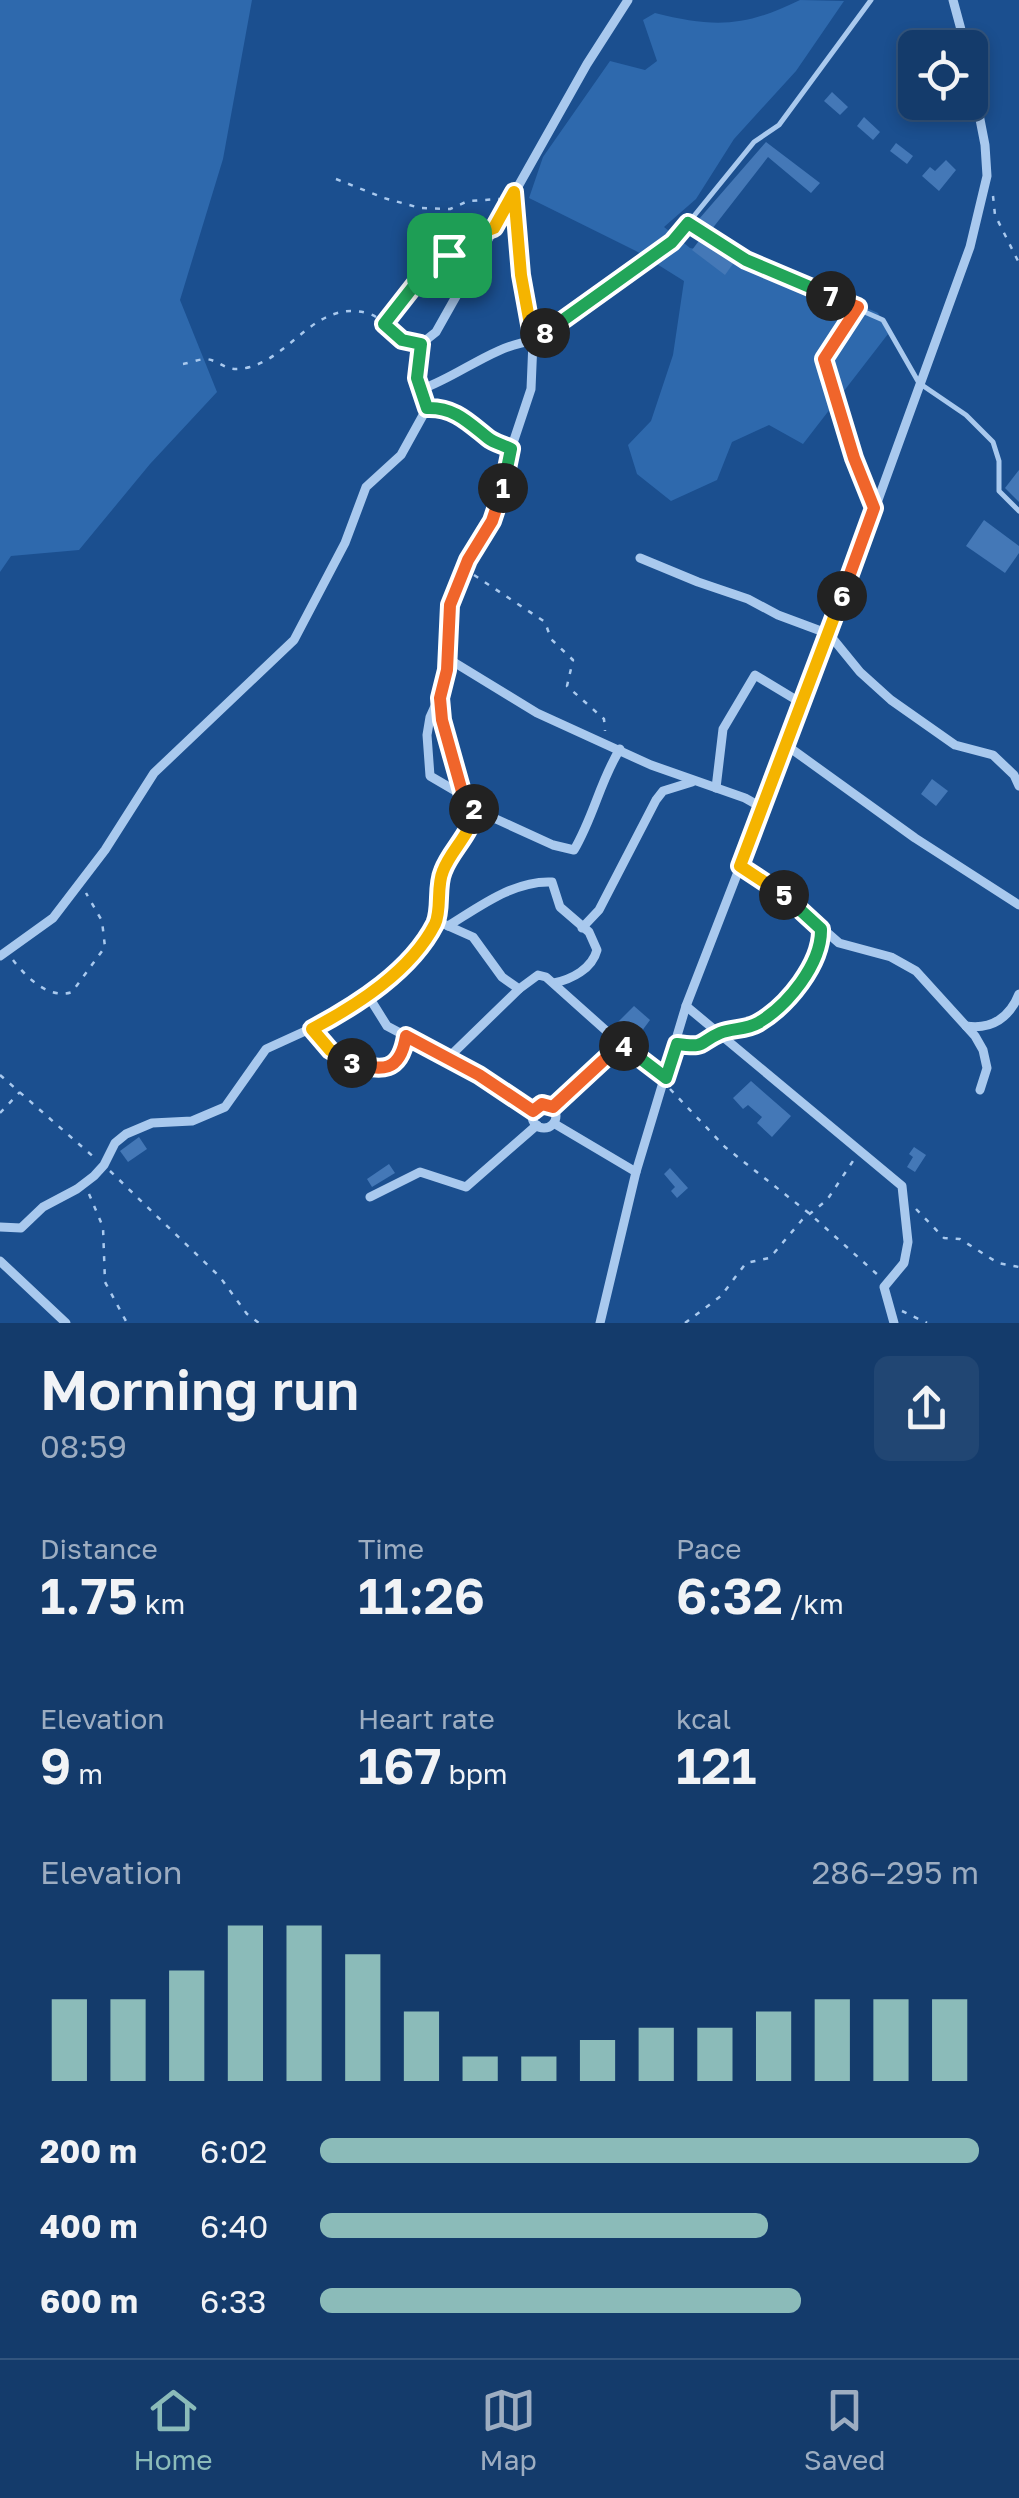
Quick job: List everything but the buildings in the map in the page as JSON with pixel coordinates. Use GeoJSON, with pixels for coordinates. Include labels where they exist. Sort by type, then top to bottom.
{"type":"FeatureCollection","features":[{"type":"Feature","properties":{"kind":"street"},"geometry":{"type":"LineString","coordinates":[[2,953],[53,918],[82,882],[154,774],[294,640],[344,543],[366,487],[401,455],[427,408],[417,378],[421,344],[436,332],[628,0]]}},
{"type":"Feature","properties":{"kind":"street"},"geometry":{"type":"LineString","coordinates":[[953,0],[961,30]]}},
{"type":"Feature","properties":{"kind":"street"},"geometry":{"type":"LineString","coordinates":[[600,1323],[636,1172],[686,1006],[803,704],[958,284],[987,176],[980,120]]}},
{"type":"Feature","properties":{"kind":"street"},"geometry":{"type":"LineString","coordinates":[[0,1228],[20,1228],[43,1207],[83,1184],[104,1166],[115,1143],[140,1126],[192,1121],[225,1107],[266,1049],[312,1029],[404,966],[437,921],[438,883],[474,814],[473,803],[430,776],[426,735],[445,684],[450,605],[464,569],[492,521],[508,472],[511,449],[531,389],[533,341],[514,343],[422,388]]}},
{"type":"Feature","properties":{"kind":"street"},"geometry":{"type":"LineString","coordinates":[[427,408],[444,408],[480,429],[489,440],[511,449]]}},
{"type":"Feature","properties":{"kind":"street"},"geometry":{"type":"LineString","coordinates":[[640,558],[828,634],[860,672],[891,700],[955,744],[993,755],[1014,775],[1019,786]]}},
{"type":"Feature","properties":{"kind":"street"},"geometry":{"type":"LineString","coordinates":[[447,658],[520,704],[694,782],[761,807]]}},
{"type":"Feature","properties":{"kind":"street"},"geometry":{"type":"LineString","coordinates":[[716,788],[723,729],[755,675],[803,704]]}},
{"type":"Feature","properties":{"kind":"street"},"geometry":{"type":"LineString","coordinates":[[440,698],[442,720],[463,795]]}},
{"type":"Feature","properties":{"kind":"street"},"geometry":{"type":"LineString","coordinates":[[786,745],[866,804],[1019,904]]}},
{"type":"Feature","properties":{"kind":"street"},"geometry":{"type":"LineString","coordinates":[[474,814],[574,850],[593,817],[617,747]]}},
{"type":"Feature","properties":{"kind":"street"},"geometry":{"type":"LineString","coordinates":[[582,928],[599,910],[656,800],[663,792],[694,782]]}},
{"type":"Feature","properties":{"kind":"street"},"geometry":{"type":"LineString","coordinates":[[740,866],[776,888],[821,929],[851,948],[906,963],[976,1036],[986,1061],[980,1090]]}},
{"type":"Feature","properties":{"kind":"street"},"geometry":{"type":"LineString","coordinates":[[448,926],[507,892],[548,881],[555,887],[560,906],[596,944],[595,958],[573,976],[554,983]]}},
{"type":"Feature","properties":{"kind":"street"},"geometry":{"type":"LineString","coordinates":[[437,921],[473,937],[502,977],[520,989]]}},
{"type":"Feature","properties":{"kind":"street"},"geometry":{"type":"LineString","coordinates":[[720,1033],[755,1025],[772,1013],[810,969],[822,945],[821,929]]}},
{"type":"Feature","properties":{"kind":"street"},"geometry":{"type":"LineString","coordinates":[[448,1058],[538,976],[554,983],[665,1081]]}},
{"type":"Feature","properties":{"kind":"street"},"geometry":{"type":"LineString","coordinates":[[366,994],[387,1026],[448,1058],[533,1111]]}},
{"type":"Feature","properties":{"kind":"street"},"geometry":{"type":"LineString","coordinates":[[966,1026],[984,1026],[1004,1018],[1019,994]]}},
{"type":"Feature","properties":{"kind":"street"},"geometry":{"type":"LineString","coordinates":[[686,1006],[902,1186],[908,1242],[904,1263],[884,1286],[894,1323]]}},
{"type":"Feature","properties":{"kind":"street"},"geometry":{"type":"LineString","coordinates":[[553,1107],[621,1044]]}},
{"type":"Feature","properties":{"kind":"street"},"geometry":{"type":"LineString","coordinates":[[553,1107],[542,1104],[531,1118],[544,1129],[554,1124]]}},
{"type":"Feature","properties":{"kind":"street"},"geometry":{"type":"LineString","coordinates":[[553,1107],[554,1124]]}},
{"type":"Feature","properties":{"kind":"street"},"geometry":{"type":"LineString","coordinates":[[554,1124],[636,1172]]}},
{"type":"Feature","properties":{"kind":"street"},"geometry":{"type":"LineString","coordinates":[[370,1197],[420,1172],[466,1187],[536,1126]]}},
{"type":"Feature","properties":{"kind":"street"},"geometry":{"type":"LineString","coordinates":[[0,1261],[66,1323]]}},
{"type":"Feature","properties":{"kind":"lane"},"geometry":{"type":"LineString","coordinates":[[533,341],[663,250],[754,142],[779,125],[871,0]]}},
{"type":"Feature","properties":{"kind":"lane"},"geometry":{"type":"LineString","coordinates":[[688,223],[746,260],[883,320],[920,383],[966,415],[993,442],[1000,461],[999,491],[1019,511]]}},
{"type":"Feature","properties":{"kind":"path"},"geometry":{"type":"LineString","coordinates":[[987,176],[995,214],[1019,264]]}},
{"type":"Feature","properties":{"kind":"path"},"geometry":{"type":"LineString","coordinates":[[336,179],[384,198],[435,210],[512,195],[533,341]]}},
{"type":"Feature","properties":{"kind":"path"},"geometry":{"type":"LineString","coordinates":[[384,324],[420,278],[470,237],[494,228]]}},
{"type":"Feature","properties":{"kind":"path"},"geometry":{"type":"LineString","coordinates":[[858,307],[824,359],[854,458],[874,508]]}},
{"type":"Feature","properties":{"kind":"path"},"geometry":{"type":"LineString","coordinates":[[183,364],[208,359],[234,370],[254,366],[324,317],[349,312],[366,313],[402,340],[421,344]]}},
{"type":"Feature","properties":{"kind":"path"},"geometry":{"type":"LineString","coordinates":[[464,569],[545,622],[551,639],[572,660],[567,686],[604,718],[605,731],[617,747]]}},
{"type":"Feature","properties":{"kind":"path"},"geometry":{"type":"LineString","coordinates":[[2,953],[50,992],[72,992],[105,948],[102,921],[82,882]]}},
{"type":"Feature","properties":{"kind":"path"},"geometry":{"type":"LineString","coordinates":[[312,1029],[339,1058],[384,1069],[400,1056],[406,1036]]}},
{"type":"Feature","properties":{"kind":"path"},"geometry":{"type":"LineString","coordinates":[[677,1044],[700,1046],[720,1033]]}},
{"type":"Feature","properties":{"kind":"path"},"geometry":{"type":"LineString","coordinates":[[0,1074],[220,1277],[248,1314],[260,1323]]}},
{"type":"Feature","properties":{"kind":"path"},"geometry":{"type":"LineString","coordinates":[[665,1081],[726,1146],[886,1282]]}},
{"type":"Feature","properties":{"kind":"path"},"geometry":{"type":"LineString","coordinates":[[0,1113],[20,1092]]}},
{"type":"Feature","properties":{"kind":"path"},"geometry":{"type":"LineString","coordinates":[[686,1323],[721,1296],[746,1264],[769,1258],[828,1200],[859,1148]]}},
{"type":"Feature","properties":{"kind":"path"},"geometry":{"type":"LineString","coordinates":[[83,1184],[103,1227],[105,1282],[127,1323]]}},
{"type":"Feature","properties":{"kind":"path"},"geometry":{"type":"LineString","coordinates":[[906,1196],[944,1238],[960,1238],[998,1263],[1019,1267]]}},
{"type":"Feature","properties":{"kind":"path"},"geometry":{"type":"LineString","coordinates":[[891,1308],[927,1323]]}},
{"type":"Feature","properties":{"kind":"shaded area"},"geometry":{"type":"Polygon","coordinates":[[[0,0],[252,0],[223,159],[180,300],[217,392],[150,464],[79,550],[11,556],[0,572],[0,0]]]}},
{"type":"Feature","properties":{"kind":"shaded area"},"geometry":{"type":"Polygon","coordinates":[[[800,0],[844,1],[796,71],[734,139],[696,199],[664,227],[690,248],[739,256],[878,313],[888,334],[803,444],[769,425],[732,442],[717,480],[671,501],[637,474],[628,445],[651,421],[673,355],[684,281],[636,251],[529,198],[543,157],[610,61],[645,70],[657,61],[643,20],[655,13],[713,23],[746,20],[800,0]]]}},
{"type":"Feature","properties":{"kind":"route"},"geometry":{"type":"LineString","coordinates":[[514,192],[521,275],[533,341],[653,257],[688,223],[746,260],[858,307],[824,359],[854,458],[874,508],[740,866],[776,888],[821,929],[822,945],[810,969],[772,1013],[755,1025],[720,1033],[703,1045],[677,1044],[666,1078],[621,1044],[553,1107],[542,1104],[533,1111],[479,1075],[406,1036],[400,1056],[384,1069],[339,1058],[312,1029],[404,966],[437,921],[438,883],[474,814],[473,803],[463,795],[442,720],[440,698],[447,670],[450,605],[468,560],[492,521],[511,449],[489,440],[480,429],[444,408],[427,408],[417,378],[421,344],[402,340],[384,324],[420,278],[449,255],[470,237],[494,228],[514,192]]}}]}
